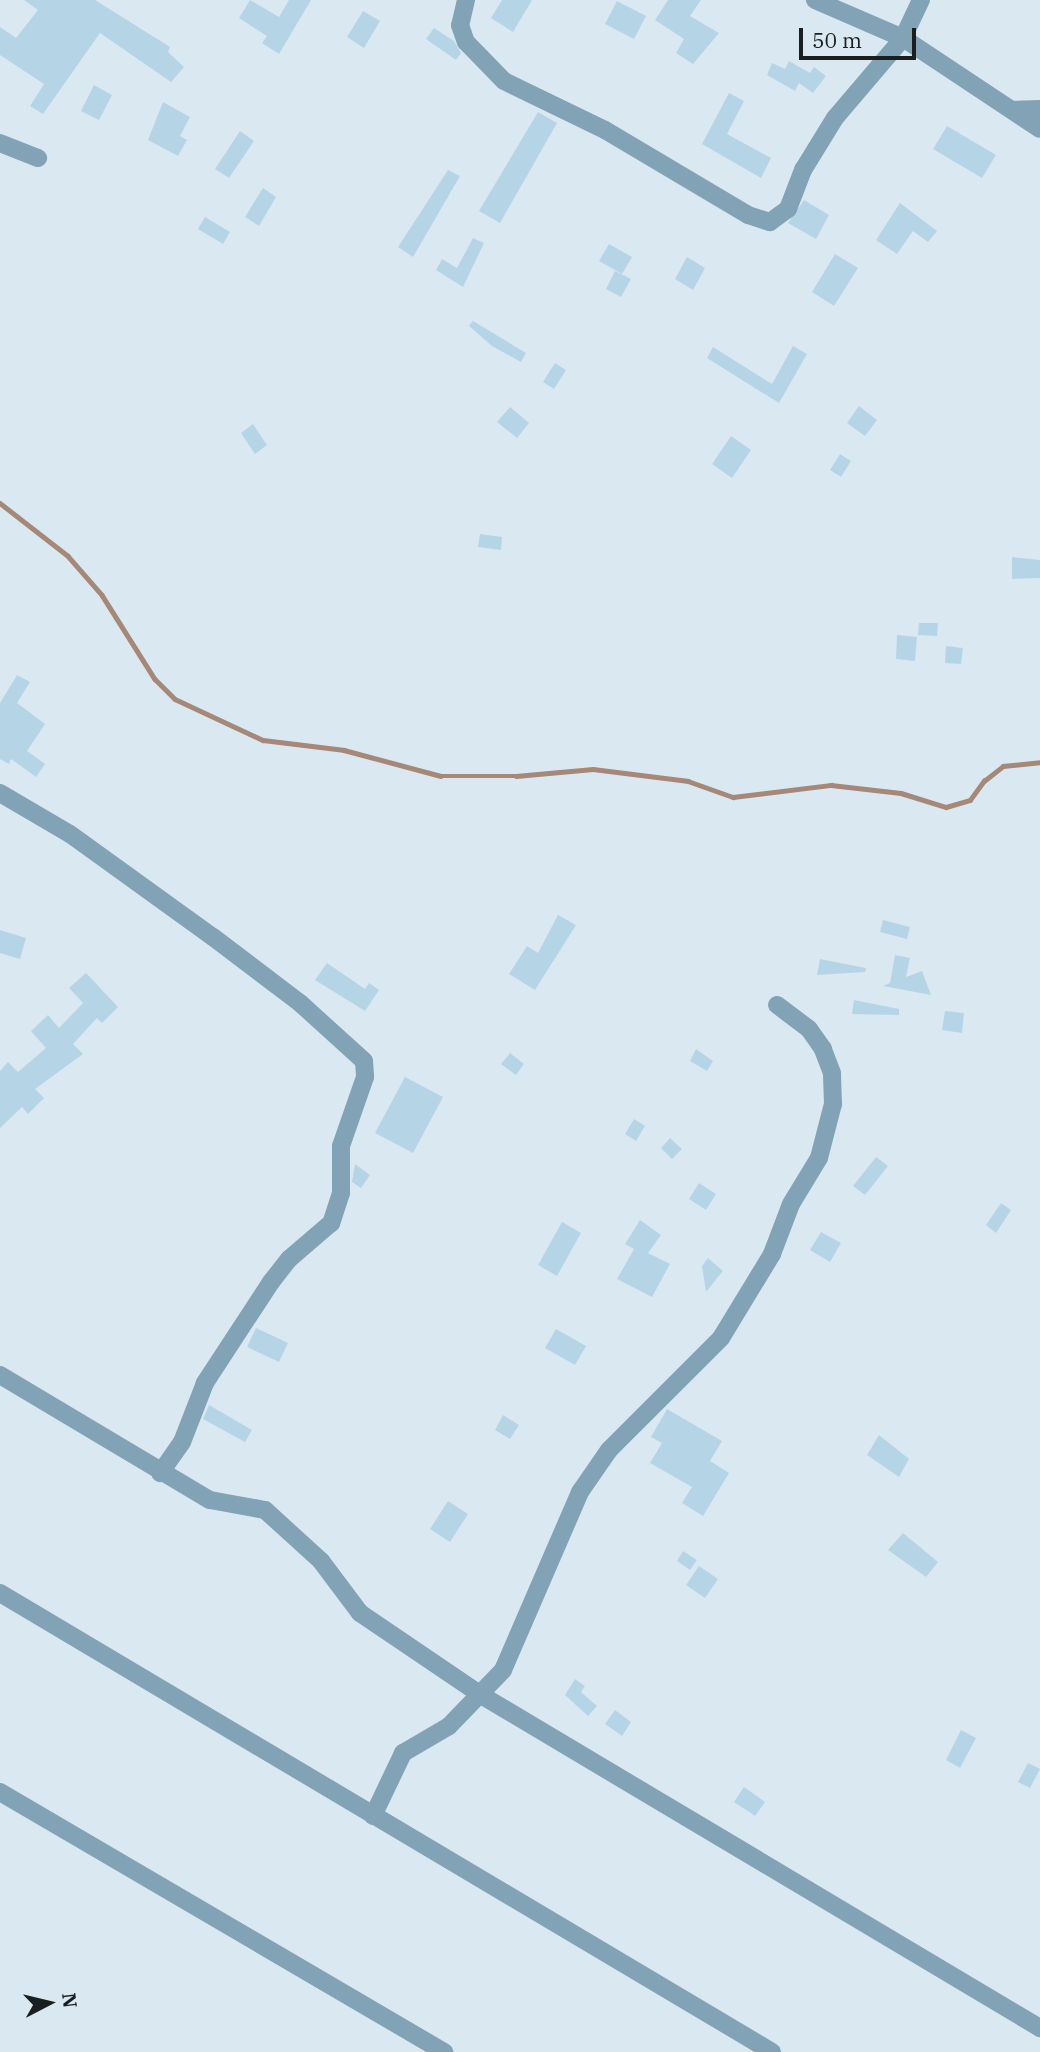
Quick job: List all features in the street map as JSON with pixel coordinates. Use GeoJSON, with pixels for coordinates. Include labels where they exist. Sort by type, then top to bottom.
{"type":"FeatureCollection","features":[{"type":"Feature","properties":{"kind":"street"},"geometry":{"type":"LineString","coordinates":[[466,0],[460,25],[466,41],[504,81],[605,130],[748,215],[770,222],[788,209],[803,170],[835,118],[903,38],[921,0]]}},
{"type":"Feature","properties":{"kind":"street"},"geometry":{"type":"LineString","coordinates":[[815,0],[903,38],[1040,129]]}},
{"type":"Feature","properties":{"kind":"street"},"geometry":{"type":"LineString","coordinates":[[1012,110],[1040,109]]}},
{"type":"Feature","properties":{"kind":"street"},"geometry":{"type":"LineString","coordinates":[[0,142],[38,158]]}},
{"type":"Feature","properties":{"kind":"street"},"geometry":{"type":"LineString","coordinates":[[0,793],[70,834],[213,937],[300,1003],[364,1061],[365,1076],[341,1146],[341,1193],[331,1223],[271,1282],[205,1383],[182,1442],[160,1473]]}},
{"type":"Feature","properties":{"kind":"street"},"geometry":{"type":"LineString","coordinates":[[373,1816],[404,1753],[449,1726],[503,1670],[580,1492],[609,1450],[721,1338],[772,1254],[791,1205],[819,1158],[829,1133],[832,1073],[823,1049],[809,1029],[777,1005]]}},
{"type":"Feature","properties":{"kind":"street"},"geometry":{"type":"LineString","coordinates":[[0,1376],[209,1500],[265,1510],[321,1561],[360,1613],[481,1695],[1040,2028]]}},
{"type":"Feature","properties":{"kind":"street"},"geometry":{"type":"LineString","coordinates":[[0,1593],[772,2052]]}},
{"type":"Feature","properties":{"kind":"street"},"geometry":{"type":"LineString","coordinates":[[0,1792],[444,2052]]}},
{"type":"Feature","properties":{"kind":"building"},"geometry":{"type":"Polygon","coordinates":[[[24,0],[95,0],[170,47],[168,52],[184,67],[171,82],[100,33],[43,114],[30,106],[44,84],[0,55],[0,27],[16,38],[38,10],[24,0]]]}},
{"type":"Feature","properties":{"kind":"building"},"geometry":{"type":"Polygon","coordinates":[[[250,0],[279,17],[289,0],[311,0],[279,54],[262,43],[267,36],[239,18],[250,0]]]}},
{"type":"Feature","properties":{"kind":"building"},"geometry":{"type":"Polygon","coordinates":[[[502,0],[532,0],[513,32],[491,18],[502,0]]]}},
{"type":"Feature","properties":{"kind":"building"},"geometry":{"type":"Polygon","coordinates":[[[668,0],[701,0],[690,16],[719,33],[693,64],[676,53],[684,39],[655,20],[668,0]]]}},
{"type":"Feature","properties":{"kind":"building"},"geometry":{"type":"Polygon","coordinates":[[[617,1],[646,16],[634,39],[605,24],[617,1]]]}},
{"type":"Feature","properties":{"kind":"building"},"geometry":{"type":"Polygon","coordinates":[[[363,11],[380,21],[364,48],[347,37],[363,11]]]}},
{"type":"Feature","properties":{"kind":"building"},"geometry":{"type":"Polygon","coordinates":[[[434,28],[454,41],[461,53],[456,60],[426,39],[434,28]]]}},
{"type":"Feature","properties":{"kind":"building"},"geometry":{"type":"Polygon","coordinates":[[[789,61],[810,73],[814,67],[826,76],[813,93],[799,83],[795,91],[767,75],[772,63],[785,69],[789,61]]]}},
{"type":"Feature","properties":{"kind":"building"},"geometry":{"type":"Polygon","coordinates":[[[94,85],[112,95],[99,120],[81,111],[94,85]]]}},
{"type":"Feature","properties":{"kind":"building"},"geometry":{"type":"Polygon","coordinates":[[[729,93],[744,101],[727,134],[771,158],[761,178],[702,144],[729,93]]]}},
{"type":"Feature","properties":{"kind":"building"},"geometry":{"type":"Polygon","coordinates":[[[163,102],[190,117],[180,136],[187,140],[178,156],[148,140],[163,102]]]}},
{"type":"Feature","properties":{"kind":"building"},"geometry":{"type":"Polygon","coordinates":[[[538,112],[557,123],[500,223],[479,211],[538,112]]]}},
{"type":"Feature","properties":{"kind":"building"},"geometry":{"type":"Polygon","coordinates":[[[947,126],[996,155],[982,178],[933,149],[947,126]]]}},
{"type":"Feature","properties":{"kind":"building"},"geometry":{"type":"Polygon","coordinates":[[[240,131],[254,141],[229,178],[215,169],[240,131]]]}},
{"type":"Feature","properties":{"kind":"building"},"geometry":{"type":"Polygon","coordinates":[[[448,170],[460,176],[413,257],[398,247],[448,170]]]}},
{"type":"Feature","properties":{"kind":"building"},"geometry":{"type":"Polygon","coordinates":[[[263,188],[276,197],[259,226],[245,217],[263,188]]]}},
{"type":"Feature","properties":{"kind":"building"},"geometry":{"type":"Polygon","coordinates":[[[804,200],[829,215],[816,239],[788,223],[804,200]]]}},
{"type":"Feature","properties":{"kind":"building"},"geometry":{"type":"Polygon","coordinates":[[[900,203],[937,231],[928,242],[913,231],[897,254],[876,240],[900,203]]]}},
{"type":"Feature","properties":{"kind":"building"},"geometry":{"type":"Polygon","coordinates":[[[205,217],[230,232],[223,244],[198,229],[205,217]]]}},
{"type":"Feature","properties":{"kind":"building"},"geometry":{"type":"Polygon","coordinates":[[[473,238],[484,243],[463,287],[436,270],[442,259],[457,268],[473,238]]]}},
{"type":"Feature","properties":{"kind":"building"},"geometry":{"type":"Polygon","coordinates":[[[609,244],[632,257],[622,274],[599,261],[609,244]]]}},
{"type":"Feature","properties":{"kind":"building"},"geometry":{"type":"Polygon","coordinates":[[[835,254],[858,268],[834,306],[812,292],[835,254]]]}},
{"type":"Feature","properties":{"kind":"building"},"geometry":{"type":"Polygon","coordinates":[[[687,257],[705,268],[693,290],[675,279],[687,257]]]}},
{"type":"Feature","properties":{"kind":"building"},"geometry":{"type":"Polygon","coordinates":[[[615,271],[631,279],[621,297],[606,289],[615,271]]]}},
{"type":"Feature","properties":{"kind":"building"},"geometry":{"type":"Polygon","coordinates":[[[473,321],[526,353],[521,362],[492,346],[469,326],[473,321]]]}},
{"type":"Feature","properties":{"kind":"building"},"geometry":{"type":"Polygon","coordinates":[[[793,346],[807,354],[779,403],[707,358],[713,347],[772,384],[793,346]]]}},
{"type":"Feature","properties":{"kind":"building"},"geometry":{"type":"Polygon","coordinates":[[[555,363],[566,370],[554,389],[543,382],[555,363]]]}},
{"type":"Feature","properties":{"kind":"building"},"geometry":{"type":"Polygon","coordinates":[[[859,406],[877,420],[865,436],[847,423],[859,406]]]}},
{"type":"Feature","properties":{"kind":"building"},"geometry":{"type":"Polygon","coordinates":[[[510,407],[529,423],[517,438],[497,422],[510,407]]]}},
{"type":"Feature","properties":{"kind":"building"},"geometry":{"type":"Polygon","coordinates":[[[253,424],[267,445],[255,454],[241,433],[253,424]]]}},
{"type":"Feature","properties":{"kind":"building"},"geometry":{"type":"Polygon","coordinates":[[[731,436],[751,450],[732,478],[712,464],[731,436]]]}},
{"type":"Feature","properties":{"kind":"building"},"geometry":{"type":"Polygon","coordinates":[[[840,454],[851,461],[841,477],[830,470],[840,454]]]}},
{"type":"Feature","properties":{"kind":"building"},"geometry":{"type":"Polygon","coordinates":[[[480,534],[502,537],[501,550],[478,547],[480,534]]]}},
{"type":"Feature","properties":{"kind":"building"},"geometry":{"type":"Polygon","coordinates":[[[1012,557],[1040,560],[1040,578],[1012,579],[1012,557]]]}},
{"type":"Feature","properties":{"kind":"building"},"geometry":{"type":"Polygon","coordinates":[[[919,623],[938,623],[937,636],[918,635],[919,623]]]}},
{"type":"Feature","properties":{"kind":"building"},"geometry":{"type":"Polygon","coordinates":[[[897,635],[917,637],[915,661],[896,659],[897,635]]]}},
{"type":"Feature","properties":{"kind":"building"},"geometry":{"type":"Polygon","coordinates":[[[946,646],[963,648],[961,664],[945,663],[946,646]]]}},
{"type":"Feature","properties":{"kind":"building"},"geometry":{"type":"Polygon","coordinates":[[[17,675],[30,682],[17,703],[45,724],[27,751],[45,764],[36,777],[11,759],[9,764],[0,759],[0,703],[17,675]]]}},
{"type":"Feature","properties":{"kind":"building"},"geometry":{"type":"Polygon","coordinates":[[[558,915],[576,925],[535,990],[509,974],[527,946],[538,953],[558,915]]]}},
{"type":"Feature","properties":{"kind":"building"},"geometry":{"type":"Polygon","coordinates":[[[883,920],[910,927],[907,939],[880,932],[883,920]]]}},
{"type":"Feature","properties":{"kind":"building"},"geometry":{"type":"Polygon","coordinates":[[[0,930],[26,938],[20,959],[0,953],[0,930]]]}},
{"type":"Feature","properties":{"kind":"building"},"geometry":{"type":"Polygon","coordinates":[[[895,955],[910,958],[906,977],[922,971],[931,995],[883,986],[890,983],[895,955]]]}},
{"type":"Feature","properties":{"kind":"building"},"geometry":{"type":"Polygon","coordinates":[[[820,959],[866,968],[865,972],[817,975],[820,959]]]}},
{"type":"Feature","properties":{"kind":"building"},"geometry":{"type":"Polygon","coordinates":[[[327,963],[365,989],[369,983],[379,990],[365,1011],[315,980],[327,963]]]}},
{"type":"Feature","properties":{"kind":"building"},"geometry":{"type":"Polygon","coordinates":[[[86,973],[118,1007],[102,1023],[97,1018],[73,1044],[83,1054],[35,1089],[44,1098],[28,1114],[22,1107],[0,1128],[0,1071],[8,1062],[18,1072],[46,1048],[31,1031],[48,1015],[59,1028],[83,1003],[69,988],[86,973]]]}},
{"type":"Feature","properties":{"kind":"building"},"geometry":{"type":"Polygon","coordinates":[[[854,1000],[899,1009],[899,1015],[852,1014],[854,1000]]]}},
{"type":"Feature","properties":{"kind":"building"},"geometry":{"type":"Polygon","coordinates":[[[945,1011],[964,1013],[962,1033],[942,1030],[945,1011]]]}},
{"type":"Feature","properties":{"kind":"building"},"geometry":{"type":"Polygon","coordinates":[[[696,1049],[713,1061],[707,1071],[690,1061],[696,1049]]]}},
{"type":"Feature","properties":{"kind":"building"},"geometry":{"type":"Polygon","coordinates":[[[510,1053],[524,1064],[516,1075],[501,1064],[510,1053]]]}},
{"type":"Feature","properties":{"kind":"building"},"geometry":{"type":"Polygon","coordinates":[[[405,1077],[443,1097],[413,1153],[375,1133],[405,1077]]]}},
{"type":"Feature","properties":{"kind":"building"},"geometry":{"type":"Polygon","coordinates":[[[634,1119],[645,1126],[636,1141],[625,1134],[634,1119]]]}},
{"type":"Feature","properties":{"kind":"building"},"geometry":{"type":"Polygon","coordinates":[[[670,1138],[682,1149],[672,1159],[661,1148],[670,1138]]]}},
{"type":"Feature","properties":{"kind":"building"},"geometry":{"type":"Polygon","coordinates":[[[876,1157],[888,1166],[865,1195],[853,1186],[876,1157]]]}},
{"type":"Feature","properties":{"kind":"building"},"geometry":{"type":"Polygon","coordinates":[[[355,1164],[370,1175],[361,1188],[352,1182],[355,1164]]]}},
{"type":"Feature","properties":{"kind":"building"},"geometry":{"type":"Polygon","coordinates":[[[699,1183],[716,1194],[706,1210],[689,1199],[699,1183]]]}},
{"type":"Feature","properties":{"kind":"building"},"geometry":{"type":"Polygon","coordinates":[[[1001,1203],[1011,1210],[996,1233],[986,1225],[1001,1203]]]}},
{"type":"Feature","properties":{"kind":"building"},"geometry":{"type":"Polygon","coordinates":[[[640,1220],[661,1235],[648,1253],[670,1264],[652,1297],[617,1279],[634,1249],[625,1244],[640,1220]]]}},
{"type":"Feature","properties":{"kind":"building"},"geometry":{"type":"Polygon","coordinates":[[[562,1222],[581,1233],[557,1276],[538,1265],[562,1222]]]}},
{"type":"Feature","properties":{"kind":"building"},"geometry":{"type":"Polygon","coordinates":[[[821,1232],[841,1243],[830,1262],[810,1250],[821,1232]]]}},
{"type":"Feature","properties":{"kind":"building"},"geometry":{"type":"Polygon","coordinates":[[[708,1258],[723,1271],[706,1292],[702,1266],[708,1258]]]}},
{"type":"Feature","properties":{"kind":"building"},"geometry":{"type":"Polygon","coordinates":[[[256,1328],[288,1343],[279,1362],[247,1347],[256,1328]]]}},
{"type":"Feature","properties":{"kind":"building"},"geometry":{"type":"Polygon","coordinates":[[[556,1329],[586,1346],[575,1365],[545,1348],[556,1329]]]}},
{"type":"Feature","properties":{"kind":"building"},"geometry":{"type":"Polygon","coordinates":[[[209,1405],[252,1430],[245,1442],[203,1419],[209,1405]]]}},
{"type":"Feature","properties":{"kind":"building"},"geometry":{"type":"Polygon","coordinates":[[[667,1409],[722,1441],[710,1461],[729,1473],[703,1516],[682,1503],[692,1487],[650,1463],[662,1443],[651,1437],[667,1409]]]}},
{"type":"Feature","properties":{"kind":"building"},"geometry":{"type":"Polygon","coordinates":[[[503,1415],[519,1425],[510,1439],[495,1430],[503,1415]]]}},
{"type":"Feature","properties":{"kind":"building"},"geometry":{"type":"Polygon","coordinates":[[[879,1435],[909,1459],[899,1477],[867,1455],[879,1435]]]}},
{"type":"Feature","properties":{"kind":"building"},"geometry":{"type":"Polygon","coordinates":[[[448,1501],[468,1514],[450,1542],[430,1529],[448,1501]]]}},
{"type":"Feature","properties":{"kind":"building"},"geometry":{"type":"Polygon","coordinates":[[[903,1533],[938,1562],[926,1577],[888,1550],[903,1533]]]}},
{"type":"Feature","properties":{"kind":"building"},"geometry":{"type":"Polygon","coordinates":[[[683,1551],[697,1560],[690,1570],[677,1561],[683,1551]]]}},
{"type":"Feature","properties":{"kind":"building"},"geometry":{"type":"Polygon","coordinates":[[[699,1566],[718,1579],[705,1598],[686,1585],[699,1566]]]}},
{"type":"Feature","properties":{"kind":"building"},"geometry":{"type":"Polygon","coordinates":[[[575,1679],[585,1686],[581,1692],[597,1706],[588,1716],[565,1695],[575,1679]]]}},
{"type":"Feature","properties":{"kind":"building"},"geometry":{"type":"Polygon","coordinates":[[[615,1710],[631,1722],[622,1736],[605,1724],[615,1710]]]}},
{"type":"Feature","properties":{"kind":"building"},"geometry":{"type":"Polygon","coordinates":[[[961,1730],[976,1738],[960,1768],[946,1760],[961,1730]]]}},
{"type":"Feature","properties":{"kind":"building"},"geometry":{"type":"Polygon","coordinates":[[[1028,1763],[1040,1769],[1030,1788],[1018,1782],[1028,1763]]]}},
{"type":"Feature","properties":{"kind":"building"},"geometry":{"type":"Polygon","coordinates":[[[744,1787],[765,1802],[755,1816],[734,1802],[744,1787]]]}},
{"type":"Feature","properties":{"kind":"waterway"},"geometry":{"type":"LineString","coordinates":[[0,503],[68,556],[102,595],[155,679],[175,699],[263,740],[344,750],[441,776],[516,776],[593,769],[688,781],[733,797],[831,785],[901,793],[946,807],[970,800],[984,781],[1003,766],[1040,762]]}}]}
